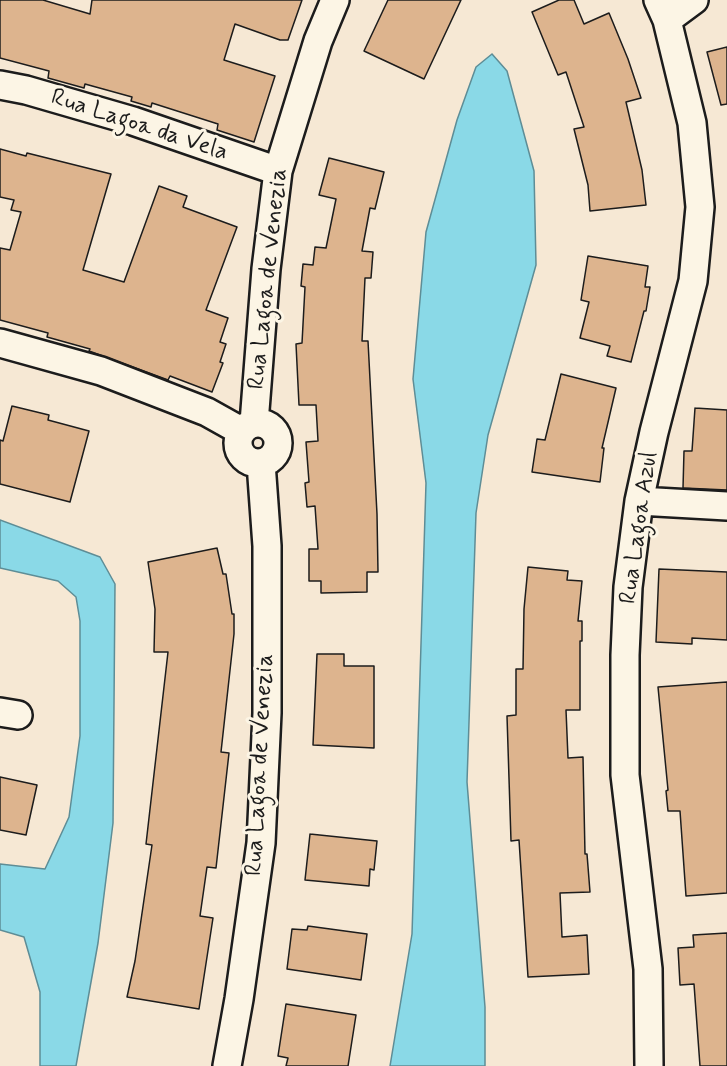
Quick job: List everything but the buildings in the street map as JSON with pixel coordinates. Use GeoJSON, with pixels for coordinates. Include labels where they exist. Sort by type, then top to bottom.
{"type":"FeatureCollection","features":[{"type":"Feature","properties":{"kind":"street","name":"Rua Lagoa de Venezia"},"geometry":{"type":"LineString","coordinates":[[227,1066],[261,843],[267,713],[267,546],[261,463],[246,459],[241,454],[238,439],[248,427],[278,171],[318,41],[335,0]]}},
{"type":"Feature","properties":{"kind":"street"},"geometry":{"type":"LineString","coordinates":[[663,10],[694,0]]}},
{"type":"Feature","properties":{"kind":"street","name":"Rua Lagoa Azul"},"geometry":{"type":"LineString","coordinates":[[649,1066],[648,969],[625,775],[625,655],[628,598],[639,501],[654,432],[693,281],[700,207],[692,123],[663,10]]}},
{"type":"Feature","properties":{"kind":"street","name":"Rua Lagoa da Vela"},"geometry":{"type":"LineString","coordinates":[[0,85],[26,90],[133,121],[278,171]]}},
{"type":"Feature","properties":{"kind":"street"},"geometry":{"type":"LineString","coordinates":[[0,343],[101,371],[248,427]]}},
{"type":"Feature","properties":{"kind":"street"},"geometry":{"type":"LineString","coordinates":[[639,501],[727,506]]}},
{"type":"Feature","properties":{"kind":"water"},"geometry":{"type":"Polygon","coordinates":[[[492,54],[507,71],[534,171],[536,265],[488,435],[476,513],[467,782],[485,1007],[485,1066],[390,1066],[412,934],[426,483],[413,379],[426,232],[457,120],[476,67],[492,54]]]}},
{"type":"Feature","properties":{"kind":"water"},"geometry":{"type":"Polygon","coordinates":[[[0,520],[100,557],[115,584],[113,823],[98,943],[76,1066],[40,1066],[40,992],[24,937],[0,930],[0,864],[45,869],[69,817],[80,736],[80,621],[76,597],[58,581],[0,568],[0,520]]]}}]}
